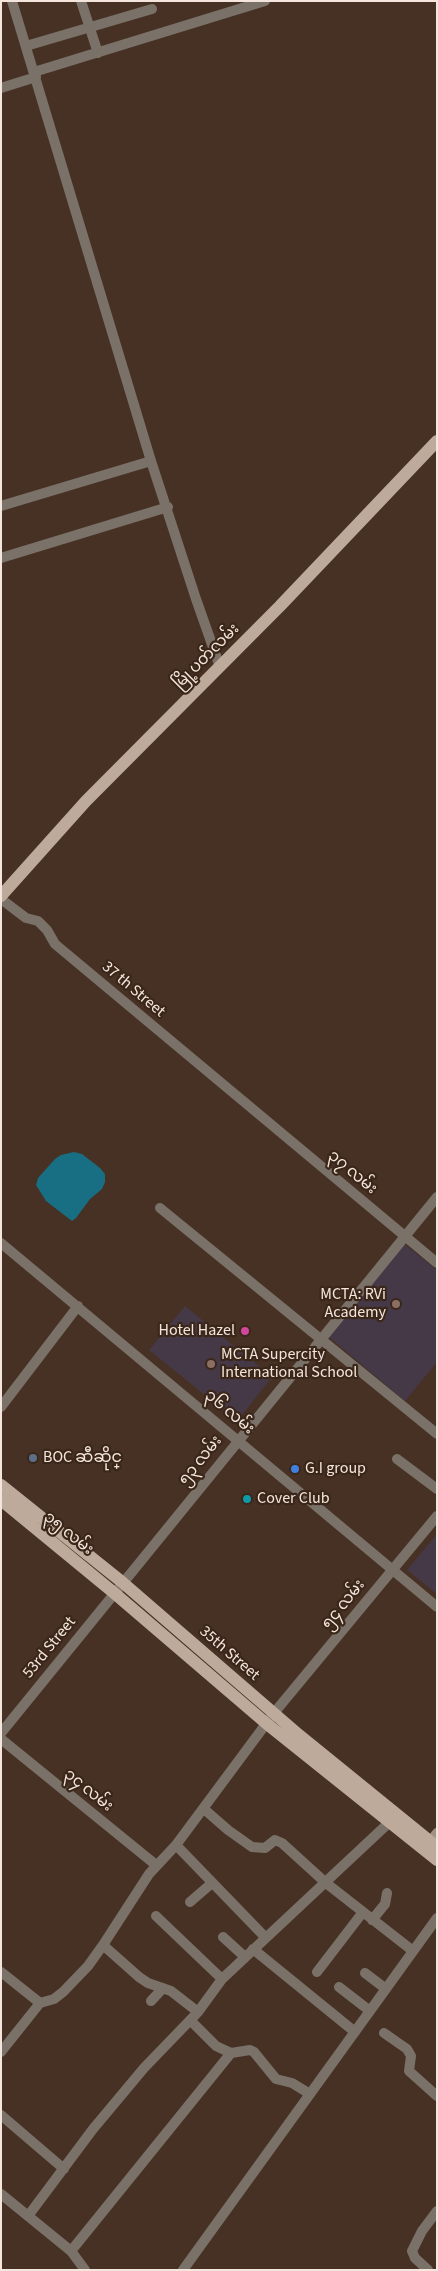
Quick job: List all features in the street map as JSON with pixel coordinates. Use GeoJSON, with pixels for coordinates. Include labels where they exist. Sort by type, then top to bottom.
{"type":"FeatureCollection","features":[{"type":"Feature","properties":{"kind":"main road","name":"မြို့ပတ်လမ်း"},"geometry":{"type":"LineString","coordinates":[[1,898],[86,801],[220,667],[437,442]]}},
{"type":"Feature","properties":{"kind":"main road","name":"35th Street"},"geometry":{"type":"LineString","coordinates":[[1,1484],[118,1587],[267,1724],[394,1819],[432,1843],[437,1860]]}},
{"type":"Feature","properties":{"kind":"main road","name":"၃၅ လမ်း"},"geometry":{"type":"LineString","coordinates":[[1,1500],[118,1587]]}},
{"type":"Feature","properties":{"kind":"main road","name":"35th Street"},"geometry":{"type":"LineString","coordinates":[[118,1587],[274,1713],[394,1819]]}},
{"type":"Feature","properties":{"kind":"street"},"geometry":{"type":"LineString","coordinates":[[12,1],[151,461],[168,507],[196,599],[220,667]]}},
{"type":"Feature","properties":{"kind":"street"},"geometry":{"type":"LineString","coordinates":[[81,1],[98,53]]}},
{"type":"Feature","properties":{"kind":"street"},"geometry":{"type":"LineString","coordinates":[[1,88],[35,74],[98,53],[265,1]]}},
{"type":"Feature","properties":{"kind":"street"},"geometry":{"type":"LineString","coordinates":[[26,46],[152,9]]}},
{"type":"Feature","properties":{"kind":"street"},"geometry":{"type":"LineString","coordinates":[[1,506],[151,461]]}},
{"type":"Feature","properties":{"kind":"street"},"geometry":{"type":"LineString","coordinates":[[1,558],[168,507]]}},
{"type":"Feature","properties":{"kind":"street","name":"37 th Street"},"geometry":{"type":"LineString","coordinates":[[1,898],[26,918],[38,921],[47,930],[56,944],[248,1105]]}},
{"type":"Feature","properties":{"kind":"street","name":"၃၇ လမ်း"},"geometry":{"type":"LineString","coordinates":[[248,1105],[437,1263]]}},
{"type":"Feature","properties":{"kind":"street","name":"၅၃ လမ်း"},"geometry":{"type":"LineString","coordinates":[[118,1587],[437,1197]]}},
{"type":"Feature","properties":{"kind":"street"},"geometry":{"type":"LineString","coordinates":[[160,1208],[437,1434]]}},
{"type":"Feature","properties":{"kind":"street","name":"၃၆ လမ်း"},"geometry":{"type":"LineString","coordinates":[[1,1243],[437,1607]]}},
{"type":"Feature","properties":{"kind":"street"},"geometry":{"type":"LineString","coordinates":[[1,1408],[78,1306]]}},
{"type":"Feature","properties":{"kind":"street"},"geometry":{"type":"LineString","coordinates":[[397,1459],[437,1489]]}},
{"type":"Feature","properties":{"kind":"street","name":"၅၄ လမ်း"},"geometry":{"type":"LineString","coordinates":[[40,2003],[54,1999],[88,1966],[156,1865],[176,1845],[204,1809],[274,1713],[437,1516]]}},
{"type":"Feature","properties":{"kind":"street","name":"53rd Street"},"geometry":{"type":"LineString","coordinates":[[1,1733],[118,1587]]}},
{"type":"Feature","properties":{"kind":"street","name":"၃၄ လမ်း"},"geometry":{"type":"LineString","coordinates":[[1,1739],[156,1865]]}},
{"type":"Feature","properties":{"kind":"street"},"geometry":{"type":"LineString","coordinates":[[204,1809],[228,1830],[252,1847],[265,1848],[274,1840],[282,1843],[326,1883],[413,1952]]}},
{"type":"Feature","properties":{"kind":"street"},"geometry":{"type":"LineString","coordinates":[[28,2216],[126,2088],[198,2012],[222,1979],[394,1819]]}},
{"type":"Feature","properties":{"kind":"street"},"geometry":{"type":"LineString","coordinates":[[176,1845],[265,1937]]}},
{"type":"Feature","properties":{"kind":"street"},"geometry":{"type":"LineString","coordinates":[[190,1902],[212,1883]]}},
{"type":"Feature","properties":{"kind":"street"},"geometry":{"type":"LineString","coordinates":[[372,1920],[385,1904],[387,1893]]}},
{"type":"Feature","properties":{"kind":"street"},"geometry":{"type":"LineString","coordinates":[[317,1972],[363,1912]]}},
{"type":"Feature","properties":{"kind":"street"},"geometry":{"type":"LineString","coordinates":[[156,1916],[222,1979]]}},
{"type":"Feature","properties":{"kind":"street"},"geometry":{"type":"LineString","coordinates":[[183,2270],[437,1918]]}},
{"type":"Feature","properties":{"kind":"street"},"geometry":{"type":"LineString","coordinates":[[223,1937],[245,1957]]}},
{"type":"Feature","properties":{"kind":"street"},"geometry":{"type":"LineString","coordinates":[[103,1945],[139,1977],[178,1995],[198,2012]]}},
{"type":"Feature","properties":{"kind":"street"},"geometry":{"type":"LineString","coordinates":[[254,1949],[355,2032]]}},
{"type":"Feature","properties":{"kind":"street"},"geometry":{"type":"LineString","coordinates":[[1,1972],[40,2003],[1,2052]]}},
{"type":"Feature","properties":{"kind":"street"},"geometry":{"type":"LineString","coordinates":[[365,1973],[386,1989]]}},
{"type":"Feature","properties":{"kind":"street"},"geometry":{"type":"LineString","coordinates":[[339,1987],[370,2011]]}},
{"type":"Feature","properties":{"kind":"street"},"geometry":{"type":"LineString","coordinates":[[150,2000],[163,1988]]}},
{"type":"Feature","properties":{"kind":"street"},"geometry":{"type":"LineString","coordinates":[[190,2020],[216,2046],[231,2053],[250,2050],[254,2052],[276,2079],[292,2083],[310,2094]]}},
{"type":"Feature","properties":{"kind":"street"},"geometry":{"type":"LineString","coordinates":[[384,2033],[407,2049],[411,2056],[409,2071],[437,2096]]}},
{"type":"Feature","properties":{"kind":"street"},"geometry":{"type":"LineString","coordinates":[[71,2251],[231,2053]]}},
{"type":"Feature","properties":{"kind":"street"},"geometry":{"type":"LineString","coordinates":[[1,2115],[64,2168]]}},
{"type":"Feature","properties":{"kind":"street"},"geometry":{"type":"LineString","coordinates":[[1,2194],[71,2251],[85,2270]]}},
{"type":"Feature","properties":{"kind":"street"},"geometry":{"type":"LineString","coordinates":[[428,2270],[415,2258],[412,2250],[426,2224],[437,2211]]}},
{"type":"Feature","properties":{"kind":"shaded area","name":"MCTA: RVi Academy"},"geometry":{"type":"Polygon","coordinates":[[[404,1244],[437,1270],[437,1362],[405,1401],[329,1337],[404,1244]]]}},
{"type":"Feature","properties":{"kind":"shaded area","name":"MCTA Supercity International School"},"geometry":{"type":"Polygon","coordinates":[[[185,1306],[272,1377],[237,1421],[149,1350],[185,1306]]]}},
{"type":"Feature","properties":{"kind":"shaded area"},"geometry":{"type":"Polygon","coordinates":[[[437,1534],[437,1594],[407,1570],[437,1534]]]}},
{"type":"Feature","properties":{"kind":"water"},"geometry":{"type":"Polygon","coordinates":[[[74,1152],[82,1154],[100,1168],[105,1174],[105,1182],[102,1189],[90,1199],[72,1221],[46,1201],[36,1185],[38,1178],[55,1159],[61,1155],[74,1152]]]}},
{"type":"Feature","properties":{"kind":"place","name":"MCTA: RVi Academy"},"geometry":{"type":"Point","coordinates":[396,1304]}},
{"type":"Feature","properties":{"kind":"place","name":"Hotel Hazel"},"geometry":{"type":"Point","coordinates":[245,1331]}},
{"type":"Feature","properties":{"kind":"place","name":"MCTA Supercity International School"},"geometry":{"type":"Point","coordinates":[211,1364]}},
{"type":"Feature","properties":{"kind":"place","name":"BOC ဆီဆိုင္"},"geometry":{"type":"Point","coordinates":[33,1458]}},
{"type":"Feature","properties":{"kind":"place","name":"G.I group"},"geometry":{"type":"Point","coordinates":[295,1469]}},
{"type":"Feature","properties":{"kind":"place","name":"Cover Club"},"geometry":{"type":"Point","coordinates":[247,1499]}}]}
